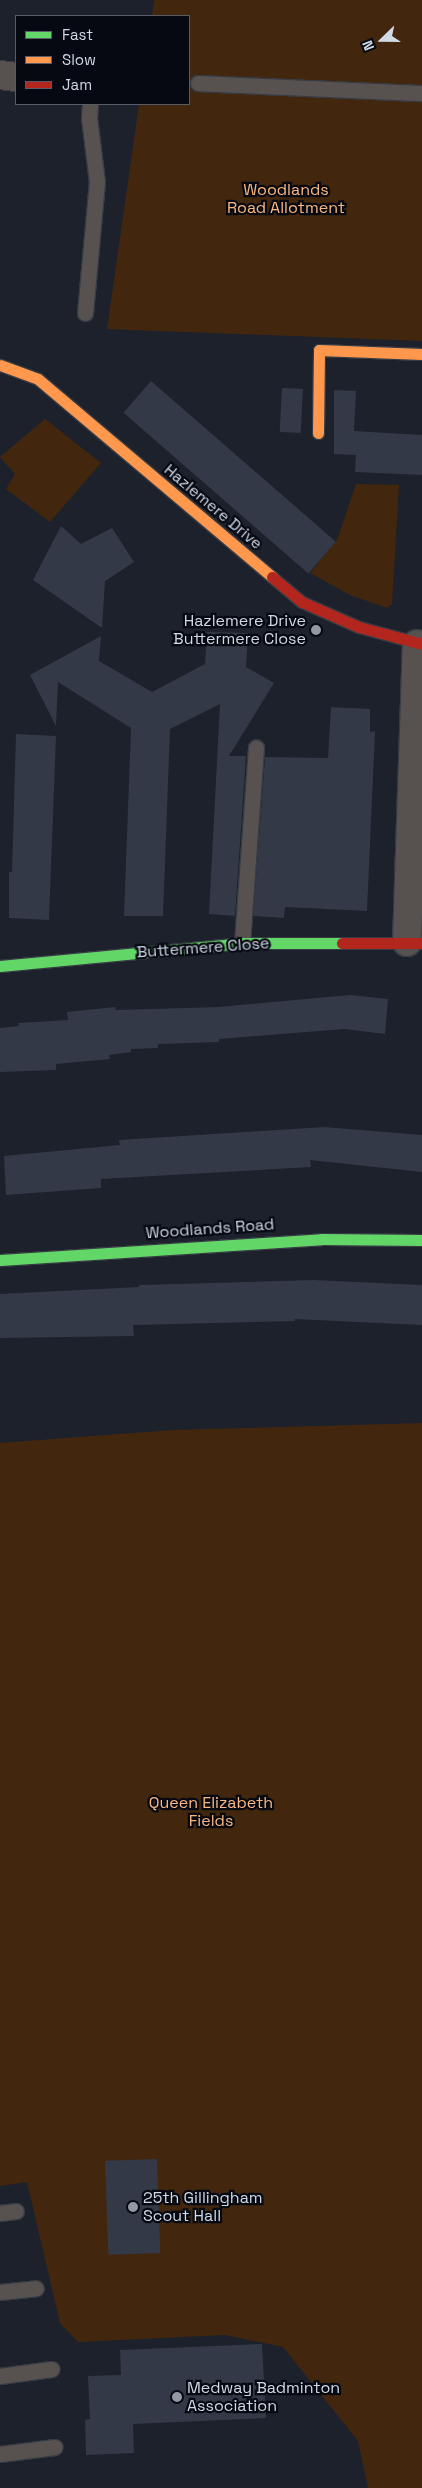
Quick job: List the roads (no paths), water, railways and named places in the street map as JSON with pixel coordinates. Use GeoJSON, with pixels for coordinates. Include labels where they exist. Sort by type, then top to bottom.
{"type":"FeatureCollection","features":[{"type":"Feature","properties":{"kind":"street"},"geometry":{"type":"LineString","coordinates":[[0,75],[15,77]]}},
{"type":"Feature","properties":{"kind":"street"},"geometry":{"type":"LineString","coordinates":[[318,433],[319,350],[422,354]]}},
{"type":"Feature","properties":{"kind":"street","name":"Hazlemere Drive"},"geometry":{"type":"LineString","coordinates":[[0,365],[38,379],[302,602],[359,627],[420,644]]}},
{"type":"Feature","properties":{"kind":"street","name":"Buttermere Close"},"geometry":{"type":"LineString","coordinates":[[0,966],[242,943],[414,942],[420,644]]}},
{"type":"Feature","properties":{"kind":"street","name":"Woodlands Road"},"geometry":{"type":"LineString","coordinates":[[0,1260],[321,1239],[422,1240]]}},
{"type":"Feature","properties":{"kind":"lane"},"geometry":{"type":"LineString","coordinates":[[198,83],[422,93]]}},
{"type":"Feature","properties":{"kind":"lane"},"geometry":{"type":"LineString","coordinates":[[85,313],[96,182],[89,118],[90,105]]}},
{"type":"Feature","properties":{"kind":"lane"},"geometry":{"type":"LineString","coordinates":[[242,943],[256,748]]}},
{"type":"Feature","properties":{"kind":"lane"},"geometry":{"type":"LineString","coordinates":[[0,2213],[16,2211]]}},
{"type":"Feature","properties":{"kind":"lane"},"geometry":{"type":"LineString","coordinates":[[0,2292],[36,2288]]}},
{"type":"Feature","properties":{"kind":"lane"},"geometry":{"type":"LineString","coordinates":[[0,2376],[52,2369]]}},
{"type":"Feature","properties":{"kind":"lane"},"geometry":{"type":"LineString","coordinates":[[0,2454],[56,2447]]}},
{"type":"Feature","properties":{"kind":"place","name":"Hazlemere Drive Buttermere Close"},"geometry":{"type":"Point","coordinates":[316,630]}},
{"type":"Feature","properties":{"kind":"place","name":"25th Gillingham Scout Hall"},"geometry":{"type":"Point","coordinates":[133,2207]}},
{"type":"Feature","properties":{"kind":"place","name":"Medway Badminton Association"},"geometry":{"type":"Point","coordinates":[177,2397]}},
{"type":"Feature","properties":{"kind":"park label","name":"Woodlands Road Allotment"},"geometry":{"type":"Point","coordinates":[286,199]}},
{"type":"Feature","properties":{"kind":"park label","name":"Queen Elizabeth Fields"},"geometry":{"type":"Point","coordinates":[211,1812]}}]}
